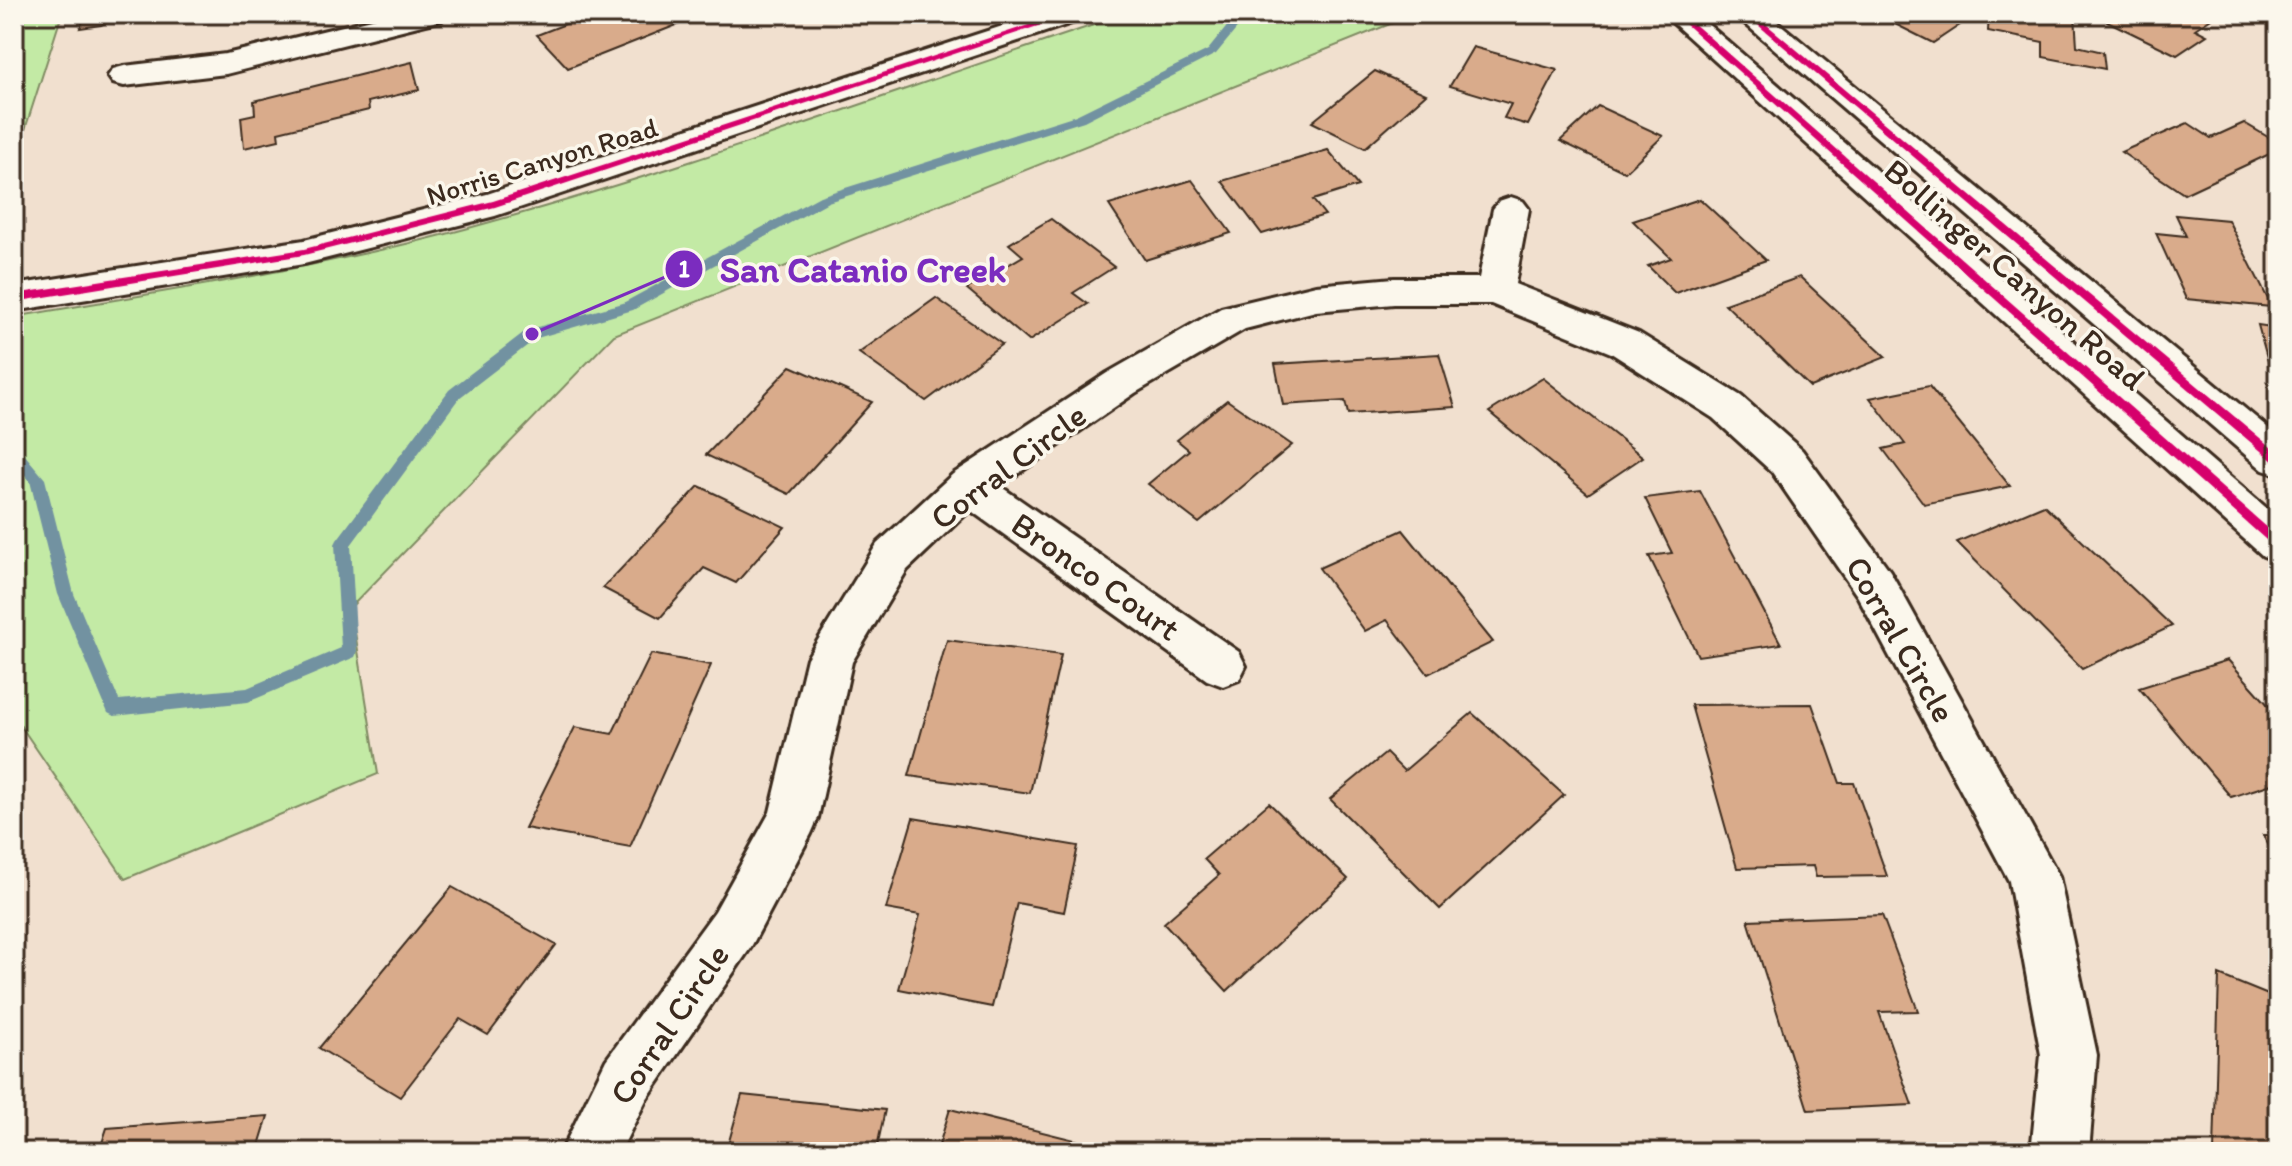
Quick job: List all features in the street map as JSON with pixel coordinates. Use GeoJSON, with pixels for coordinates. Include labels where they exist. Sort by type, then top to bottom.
{"type":"FeatureCollection","features":[{"type":"Feature","properties":{"kind":"street"},"geometry":{"type":"LineString","coordinates":[[124,76],[226,64],[431,14]]}},
{"type":"Feature","properties":{"kind":"street","name":"Norris Canyon Road"},"geometry":{"type":"LineString","coordinates":[[14,298],[304,252],[495,204],[1070,14]]}},
{"type":"Feature","properties":{"kind":"street","name":"Bollinger Canyon Road"},"geometry":{"type":"LineString","coordinates":[[1678,14],[2278,544]]}},
{"type":"Feature","properties":{"kind":"street","name":"Bollinger Canyon Road"},"geometry":{"type":"LineString","coordinates":[[1749,14],[2278,459]]}},
{"type":"Feature","properties":{"kind":"street"},"geometry":{"type":"LineString","coordinates":[[1495,291],[1511,209]]}},
{"type":"Feature","properties":{"kind":"street","name":"Corral Circle"},"geometry":{"type":"LineString","coordinates":[[590,1152],[626,1080],[733,929],[793,818],[830,658],[892,557],[968,486],[1121,383],[1234,318],[1331,296],[1394,291],[1495,291],[1625,343],[1727,407],[1787,461],[1874,584],[2034,876],[2069,1055],[2060,1152]]}},
{"type":"Feature","properties":{"kind":"street","name":"Bronco Court"},"geometry":{"type":"LineString","coordinates":[[968,486],[1223,666]]}},
{"type":"Feature","properties":{"kind":"green space"},"geometry":{"type":"Polygon","coordinates":[[[14,14],[61,17],[14,164],[14,14]]]}},
{"type":"Feature","properties":{"kind":"green space"},"geometry":{"type":"Polygon","coordinates":[[[1127,14],[1415,14],[614,335],[351,607],[378,774],[125,879],[14,716],[14,317],[297,268],[465,229],[715,154],[1127,14]]]}},
{"type":"Feature","properties":{"kind":"building"},"geometry":{"type":"Polygon","coordinates":[[[80,14],[124,14],[101,25],[80,28],[84,19],[80,14]]]}},
{"type":"Feature","properties":{"kind":"building"},"geometry":{"type":"Polygon","coordinates":[[[591,14],[702,15],[568,68],[537,35],[591,14]]]}},
{"type":"Feature","properties":{"kind":"building"},"geometry":{"type":"Polygon","coordinates":[[[1875,14],[1937,14],[1960,25],[1933,43],[1875,14]]]}},
{"type":"Feature","properties":{"kind":"building"},"geometry":{"type":"Polygon","coordinates":[[[1989,14],[2075,15],[2077,46],[2103,52],[2105,69],[2043,57],[2043,42],[1988,31],[1989,14]]]}},
{"type":"Feature","properties":{"kind":"building"},"geometry":{"type":"Polygon","coordinates":[[[2114,14],[2217,14],[2195,29],[2207,35],[2177,55],[2105,20],[2114,14]]]}},
{"type":"Feature","properties":{"kind":"building"},"geometry":{"type":"Polygon","coordinates":[[[1473,47],[1557,70],[1528,125],[1504,118],[1511,104],[1450,86],[1473,47]]]}},
{"type":"Feature","properties":{"kind":"building"},"geometry":{"type":"Polygon","coordinates":[[[412,62],[419,90],[368,102],[369,110],[278,132],[279,140],[244,148],[241,117],[255,114],[254,101],[412,62]]]}},
{"type":"Feature","properties":{"kind":"building"},"geometry":{"type":"Polygon","coordinates":[[[1375,71],[1426,94],[1365,148],[1312,122],[1375,71]]]}},
{"type":"Feature","properties":{"kind":"building"},"geometry":{"type":"Polygon","coordinates":[[[1598,106],[1663,136],[1625,172],[1560,141],[1598,106]]]}},
{"type":"Feature","properties":{"kind":"building"},"geometry":{"type":"Polygon","coordinates":[[[2188,123],[2211,138],[2244,123],[2278,143],[2278,150],[2184,194],[2121,152],[2188,123]]]}},
{"type":"Feature","properties":{"kind":"building"},"geometry":{"type":"Polygon","coordinates":[[[1328,150],[1358,186],[1313,200],[1325,215],[1262,234],[1222,181],[1328,150]]]}},
{"type":"Feature","properties":{"kind":"building"},"geometry":{"type":"Polygon","coordinates":[[[1192,180],[1231,233],[1145,260],[1109,205],[1192,180]]]}},
{"type":"Feature","properties":{"kind":"building"},"geometry":{"type":"Polygon","coordinates":[[[1700,199],[1766,260],[1675,293],[1648,266],[1671,258],[1633,221],[1700,199]]]}},
{"type":"Feature","properties":{"kind":"building"},"geometry":{"type":"Polygon","coordinates":[[[2176,215],[2228,220],[2272,307],[2186,299],[2156,233],[2186,236],[2176,215]]]}},
{"type":"Feature","properties":{"kind":"building"},"geometry":{"type":"Polygon","coordinates":[[[1051,219],[1114,267],[1073,293],[1088,304],[1029,341],[967,289],[1023,256],[1009,244],[1051,219]]]}},
{"type":"Feature","properties":{"kind":"building"},"geometry":{"type":"Polygon","coordinates":[[[1800,277],[1886,357],[1810,387],[1725,304],[1800,277]]]}},
{"type":"Feature","properties":{"kind":"building"},"geometry":{"type":"Polygon","coordinates":[[[936,298],[1002,344],[926,401],[859,353],[936,298]]]}},
{"type":"Feature","properties":{"kind":"building"},"geometry":{"type":"Polygon","coordinates":[[[2258,325],[2278,328],[2278,373],[2271,372],[2258,325]]]}},
{"type":"Feature","properties":{"kind":"building"},"geometry":{"type":"Polygon","coordinates":[[[1439,354],[1455,407],[1348,414],[1345,401],[1283,405],[1275,364],[1439,354]]]}},
{"type":"Feature","properties":{"kind":"building"},"geometry":{"type":"Polygon","coordinates":[[[791,366],[872,402],[789,494],[706,455],[791,366]]]}},
{"type":"Feature","properties":{"kind":"building"},"geometry":{"type":"Polygon","coordinates":[[[1543,378],[1643,457],[1588,494],[1489,412],[1543,378]]]}},
{"type":"Feature","properties":{"kind":"building"},"geometry":{"type":"Polygon","coordinates":[[[1929,386],[2010,486],[1924,504],[1883,449],[1905,444],[1870,398],[1929,386]]]}},
{"type":"Feature","properties":{"kind":"building"},"geometry":{"type":"Polygon","coordinates":[[[1227,400],[1292,445],[1199,523],[1148,484],[1189,450],[1177,440],[1227,400]]]}},
{"type":"Feature","properties":{"kind":"building"},"geometry":{"type":"Polygon","coordinates":[[[699,486],[785,527],[736,583],[704,568],[660,618],[603,588],[699,486]]]}},
{"type":"Feature","properties":{"kind":"building"},"geometry":{"type":"Polygon","coordinates":[[[1700,491],[1781,644],[1698,656],[1649,556],[1672,553],[1645,498],[1700,491]]]}},
{"type":"Feature","properties":{"kind":"building"},"geometry":{"type":"Polygon","coordinates":[[[2044,505],[2172,626],[2082,669],[1957,542],[2044,505]]]}},
{"type":"Feature","properties":{"kind":"building"},"geometry":{"type":"Polygon","coordinates":[[[1403,530],[1493,642],[1428,674],[1387,620],[1365,631],[1319,568],[1403,530]]]}},
{"type":"Feature","properties":{"kind":"building"},"geometry":{"type":"Polygon","coordinates":[[[947,640],[1061,655],[1030,793],[909,776],[947,640]]]}},
{"type":"Feature","properties":{"kind":"building"},"geometry":{"type":"Polygon","coordinates":[[[651,654],[711,665],[630,847],[525,828],[575,727],[612,734],[651,654]]]}},
{"type":"Feature","properties":{"kind":"building"},"geometry":{"type":"Polygon","coordinates":[[[2228,660],[2278,716],[2278,782],[2231,797],[2139,688],[2228,660]]]}},
{"type":"Feature","properties":{"kind":"building"},"geometry":{"type":"Polygon","coordinates":[[[1812,704],[1840,783],[1854,783],[1887,876],[1816,877],[1813,866],[1737,868],[1691,705],[1812,704]]]}},
{"type":"Feature","properties":{"kind":"building"},"geometry":{"type":"Polygon","coordinates":[[[1472,713],[1564,795],[1440,909],[1330,799],[1386,753],[1404,771],[1472,713]]]}},
{"type":"Feature","properties":{"kind":"building"},"geometry":{"type":"Polygon","coordinates":[[[1269,803],[1348,879],[1227,991],[1164,923],[1219,875],[1204,859],[1269,803]]]}},
{"type":"Feature","properties":{"kind":"building"},"geometry":{"type":"Polygon","coordinates":[[[913,818],[1078,846],[1064,912],[1017,903],[992,1007],[899,989],[920,915],[886,909],[913,818]]]}},
{"type":"Feature","properties":{"kind":"building"},"geometry":{"type":"Polygon","coordinates":[[[2263,835],[2278,835],[2278,862],[2263,835]]]}},
{"type":"Feature","properties":{"kind":"building"},"geometry":{"type":"Polygon","coordinates":[[[452,887],[556,945],[488,1035],[460,1019],[400,1097],[319,1048],[452,887]]]}},
{"type":"Feature","properties":{"kind":"building"},"geometry":{"type":"Polygon","coordinates":[[[1882,915],[1918,1011],[1879,1012],[1912,1105],[1808,1110],[1748,920],[1882,915]]]}},
{"type":"Feature","properties":{"kind":"building"},"geometry":{"type":"Polygon","coordinates":[[[2219,975],[2278,999],[2278,1152],[2214,1152],[2219,975]]]}},
{"type":"Feature","properties":{"kind":"building"},"geometry":{"type":"Polygon","coordinates":[[[742,1095],[885,1110],[876,1152],[726,1152],[742,1095]]]}},
{"type":"Feature","properties":{"kind":"building"},"geometry":{"type":"Polygon","coordinates":[[[950,1109],[1123,1152],[937,1152],[950,1109]]]}},
{"type":"Feature","properties":{"kind":"building"},"geometry":{"type":"Polygon","coordinates":[[[268,1116],[257,1152],[99,1152],[107,1128],[268,1116]]]}},
{"type":"Feature","properties":{"kind":"building"},"geometry":{"type":"Polygon","coordinates":[[[345,1146],[344,1152],[268,1152],[345,1146]]]}},
{"type":"Feature","properties":{"kind":"waterway"},"geometry":{"type":"LineString","coordinates":[[14,452],[37,479],[66,594],[114,708],[248,695],[349,652],[343,544],[454,394],[532,334],[628,307],[824,199],[1080,118],[1212,52],[1243,14]]}},
{"type":"Feature","properties":{"kind":"cycle path"},"geometry":{"type":"LineString","coordinates":[[14,298],[304,252],[495,204],[1070,14]]}},
{"type":"Feature","properties":{"kind":"cycle path"},"geometry":{"type":"LineString","coordinates":[[1678,14],[2278,544]]}},
{"type":"Feature","properties":{"kind":"cycle path"},"geometry":{"type":"LineString","coordinates":[[1749,14],[2278,459]]}},
{"type":"Feature","properties":{"kind":"place","name":"San Catanio Creek"},"geometry":{"type":"Point","coordinates":[532,334]}}]}
